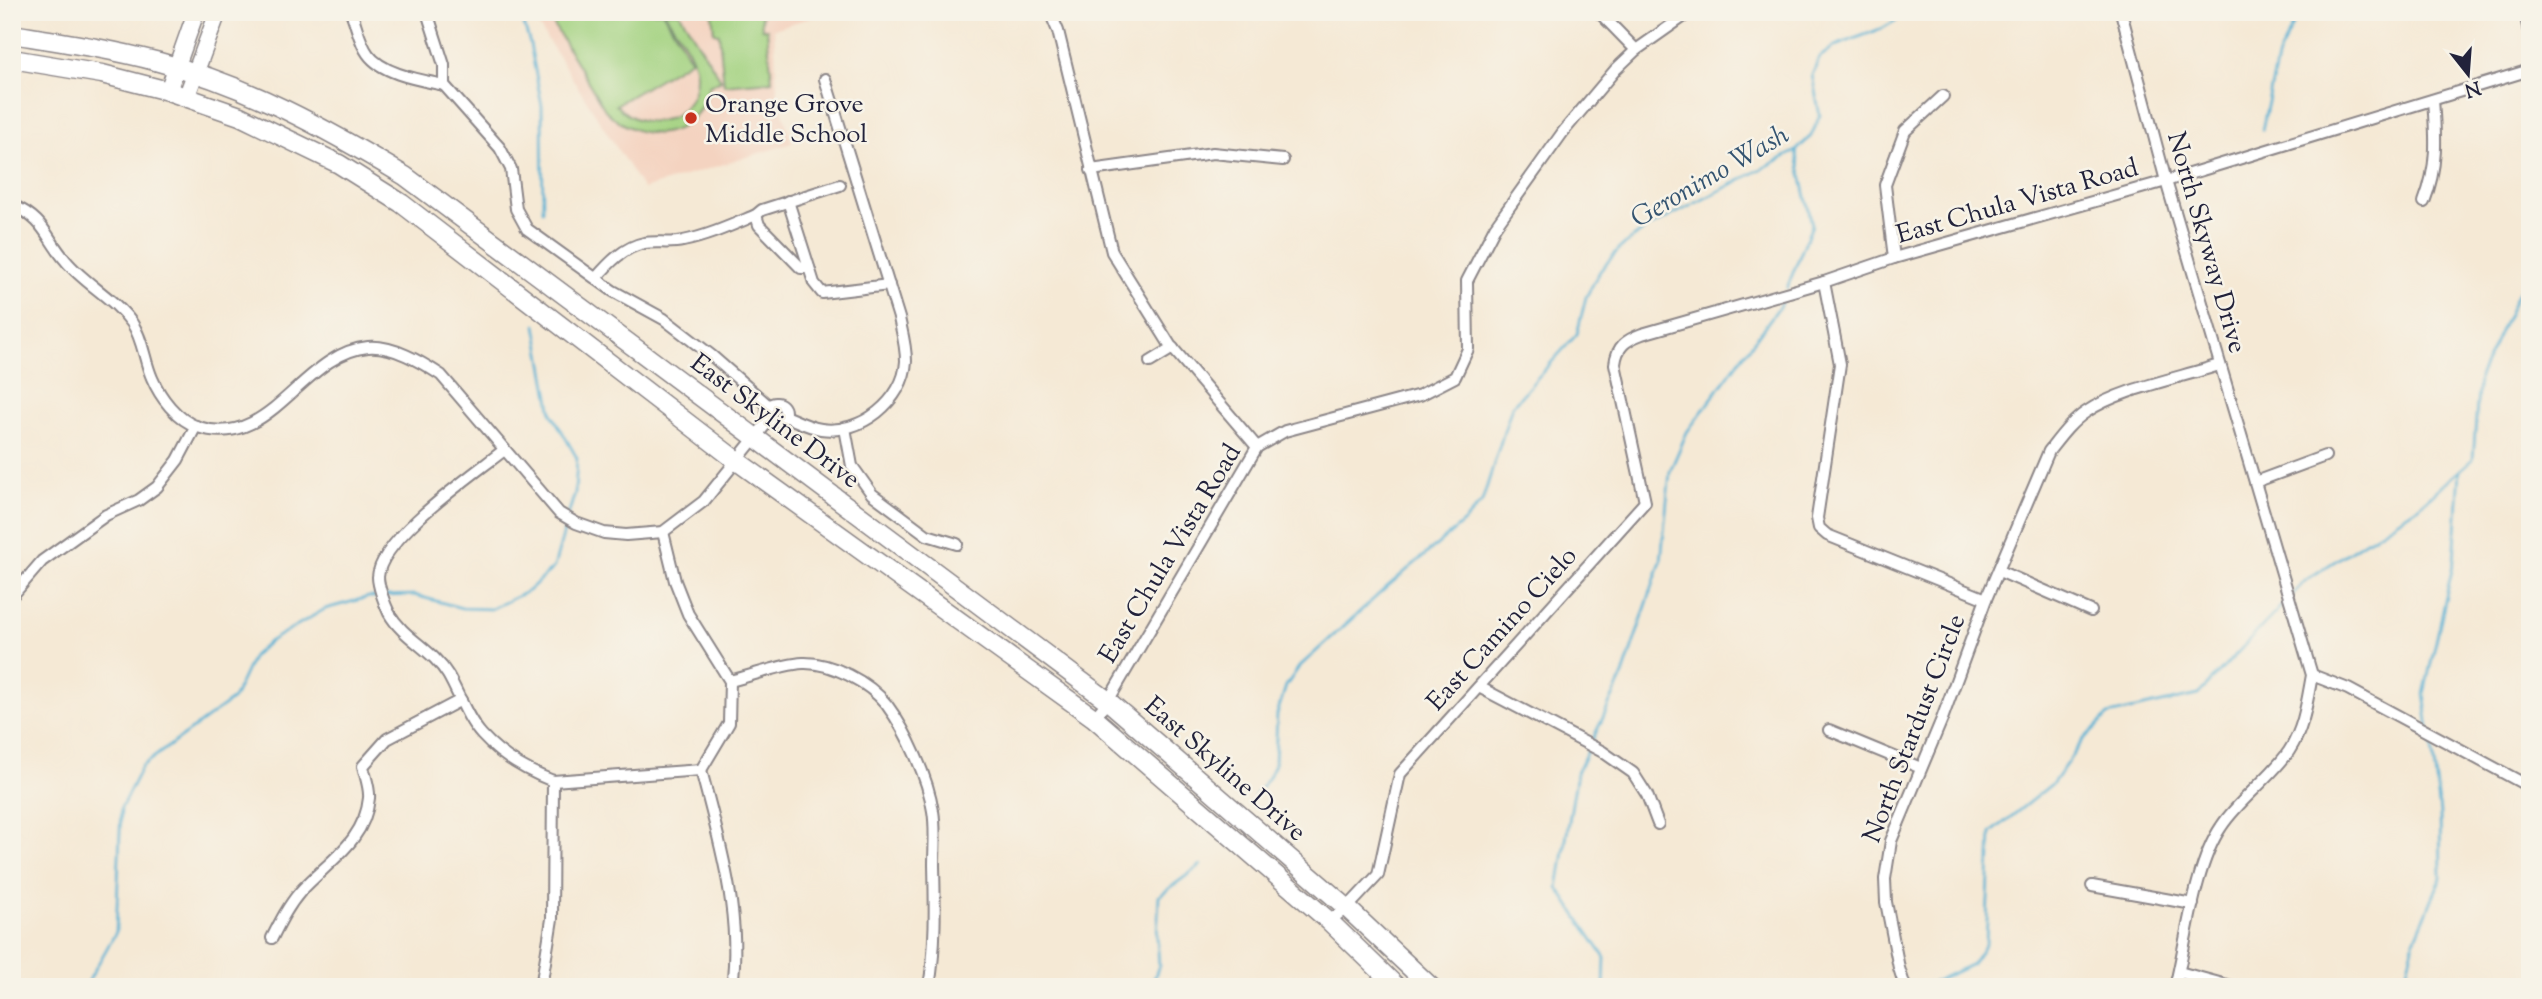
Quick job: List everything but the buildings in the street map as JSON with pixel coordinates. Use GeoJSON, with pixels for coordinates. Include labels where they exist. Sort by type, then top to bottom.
{"type":"FeatureCollection","features":[{"type":"Feature","properties":{"kind":"main road"},"geometry":{"type":"LineString","coordinates":[[167,92],[195,12]]}},
{"type":"Feature","properties":{"kind":"main road"},"geometry":{"type":"LineString","coordinates":[[186,98],[218,12]]}},
{"type":"Feature","properties":{"kind":"main road","name":"East Skyline Drive"},"geometry":{"type":"LineString","coordinates":[[12,34],[108,49],[194,72],[315,123],[405,176],[1108,701],[1347,908],[1431,987]]}},
{"type":"Feature","properties":{"kind":"main road","name":"East Skyline Drive"},"geometry":{"type":"LineString","coordinates":[[12,59],[102,74],[240,116],[339,164],[401,203],[737,461],[1094,718],[1329,921],[1397,987]]}},
{"type":"Feature","properties":{"kind":"street"},"geometry":{"type":"LineString","coordinates":[[351,12],[367,53],[376,62],[386,68],[444,85],[504,155],[511,169],[516,209],[527,229],[613,291],[664,319],[712,356],[769,406]]}},
{"type":"Feature","properties":{"kind":"street"},"geometry":{"type":"LineString","coordinates":[[427,12],[444,65],[444,85]]}},
{"type":"Feature","properties":{"kind":"street"},"geometry":{"type":"LineString","coordinates":[[1050,12],[1058,31],[1112,252],[1173,348],[1257,447]]}},
{"type":"Feature","properties":{"kind":"street"},"geometry":{"type":"LineString","coordinates":[[1599,12],[1636,50],[1690,12]]}},
{"type":"Feature","properties":{"kind":"street","name":"North Skyway Drive"},"geometry":{"type":"LineString","coordinates":[[2121,12],[2219,365],[2312,675],[2303,722],[2289,752],[2220,828],[2207,858],[2193,904],[2175,987]]}},
{"type":"Feature","properties":{"kind":"street"},"geometry":{"type":"LineString","coordinates":[[2525,12],[2530,37]]}},
{"type":"Feature","properties":{"kind":"street","name":"East Chula Vista Road"},"geometry":{"type":"LineString","coordinates":[[1094,718],[1108,701],[1257,447],[1285,431],[1420,395],[1455,377],[1468,349],[1467,281],[1496,227],[1563,132],[1616,69],[1636,50]]}},
{"type":"Feature","properties":{"kind":"street","name":"East Chula Vista Road"},"geometry":{"type":"LineString","coordinates":[[1618,349],[1630,338],[1643,334],[1824,282],[1894,258],[2166,181],[2530,70]]}},
{"type":"Feature","properties":{"kind":"street"},"geometry":{"type":"LineString","coordinates":[[785,416],[824,429],[859,424],[875,414],[894,395],[903,377],[905,345],[825,79]]}},
{"type":"Feature","properties":{"kind":"street"},"geometry":{"type":"LineString","coordinates":[[1894,258],[1885,185],[1905,131],[1943,96]]}},
{"type":"Feature","properties":{"kind":"street"},"geometry":{"type":"LineString","coordinates":[[2424,202],[2433,178],[2437,140],[2433,100]]}},
{"type":"Feature","properties":{"kind":"street"},"geometry":{"type":"LineString","coordinates":[[1091,170],[1213,153],[1283,160]]}},
{"type":"Feature","properties":{"kind":"street"},"geometry":{"type":"LineString","coordinates":[[596,278],[618,255],[630,248],[644,243],[680,242],[701,237],[762,210],[840,185]]}},
{"type":"Feature","properties":{"kind":"street"},"geometry":{"type":"LineString","coordinates":[[788,201],[814,283],[822,293],[889,285]]}},
{"type":"Feature","properties":{"kind":"street"},"geometry":{"type":"LineString","coordinates":[[12,205],[24,210],[43,226],[65,260],[132,323],[151,377],[162,397],[176,413],[196,426],[220,431],[237,429],[261,418],[324,364],[346,352],[369,346],[390,350],[418,360],[441,375],[559,513],[576,523],[604,533],[626,535],[663,532],[704,501],[770,419]]}},
{"type":"Feature","properties":{"kind":"street"},"geometry":{"type":"LineString","coordinates":[[755,215],[759,225],[802,268],[809,268]]}},
{"type":"Feature","properties":{"kind":"street"},"geometry":{"type":"LineString","coordinates":[[1824,282],[1840,364],[1817,518],[1819,528],[1827,535],[1986,599]]}},
{"type":"Feature","properties":{"kind":"street"},"geometry":{"type":"LineString","coordinates":[[1150,362],[1173,348]]}},
{"type":"Feature","properties":{"kind":"street","name":"East Camino Cielo"},"geometry":{"type":"LineString","coordinates":[[1329,921],[1347,908],[1378,875],[1401,774],[1645,502],[1615,364],[1618,349]]}},
{"type":"Feature","properties":{"kind":"street","name":"North Stardust Circle"},"geometry":{"type":"LineString","coordinates":[[1905,987],[1886,902],[1885,879],[1891,841],[1986,599],[2049,451],[2065,430],[2084,413],[2108,400],[2219,365]]}},
{"type":"Feature","properties":{"kind":"street"},"geometry":{"type":"LineString","coordinates":[[780,404],[785,408],[785,416],[778,422],[770,419],[767,414],[769,406],[780,404]]}},
{"type":"Feature","properties":{"kind":"street"},"geometry":{"type":"LineString","coordinates":[[12,596],[42,561],[106,515],[139,500],[157,487],[178,460],[196,426]]}},
{"type":"Feature","properties":{"kind":"street"},"geometry":{"type":"LineString","coordinates":[[845,428],[852,466],[872,494],[927,535],[957,544]]}},
{"type":"Feature","properties":{"kind":"street"},"geometry":{"type":"LineString","coordinates":[[504,450],[409,527],[385,555],[378,578],[388,611],[400,628],[446,672],[480,734],[503,754],[535,774],[553,781],[701,770]]}},
{"type":"Feature","properties":{"kind":"street"},"geometry":{"type":"LineString","coordinates":[[2255,482],[2325,456]]}},
{"type":"Feature","properties":{"kind":"street"},"geometry":{"type":"LineString","coordinates":[[663,532],[675,581],[688,614],[730,681],[729,723],[701,770],[730,890],[734,945],[732,987]]}},
{"type":"Feature","properties":{"kind":"street"},"geometry":{"type":"LineString","coordinates":[[1998,571],[2091,611]]}},
{"type":"Feature","properties":{"kind":"street"},"geometry":{"type":"LineString","coordinates":[[730,681],[803,663],[829,667],[860,681],[885,703],[903,730],[926,782],[934,812],[934,959],[929,987]]}},
{"type":"Feature","properties":{"kind":"street"},"geometry":{"type":"LineString","coordinates":[[2312,675],[2348,689],[2530,787]]}},
{"type":"Feature","properties":{"kind":"street"},"geometry":{"type":"LineString","coordinates":[[1479,687],[1603,752],[1633,773],[1647,795],[1658,824]]}},
{"type":"Feature","properties":{"kind":"street"},"geometry":{"type":"LineString","coordinates":[[272,938],[300,892],[335,861],[359,833],[369,797],[363,766],[387,739],[461,700]]}},
{"type":"Feature","properties":{"kind":"street"},"geometry":{"type":"LineString","coordinates":[[1829,730],[1921,768]]}},
{"type":"Feature","properties":{"kind":"street"},"geometry":{"type":"LineString","coordinates":[[541,987],[552,919],[553,781]]}},
{"type":"Feature","properties":{"kind":"street"},"geometry":{"type":"LineString","coordinates":[[2092,886],[2193,904]]}},
{"type":"Feature","properties":{"kind":"street"},"geometry":{"type":"LineString","coordinates":[[2179,972],[2234,987]]}},
{"type":"Feature","properties":{"kind":"shaded area","name":"Orange Grove Middle School"},"geometry":{"type":"Polygon","coordinates":[[[530,12],[827,12],[774,29],[777,92],[792,143],[643,189],[530,12]]]}},
{"type":"Feature","properties":{"kind":"green space"},"geometry":{"type":"Polygon","coordinates":[[[546,12],[663,12],[691,60],[616,105],[628,115],[641,120],[668,119],[688,103],[694,90],[696,74],[692,58],[664,12],[679,12],[721,80],[709,86],[703,104],[681,128],[651,133],[635,130],[605,110],[546,12]]]}},
{"type":"Feature","properties":{"kind":"green space"},"geometry":{"type":"Polygon","coordinates":[[[712,12],[761,12],[762,29],[767,29],[772,81],[724,85],[719,34],[714,33],[712,12]]]}},
{"type":"Feature","properties":{"kind":"waterway"},"geometry":{"type":"LineString","coordinates":[[517,12],[522,18],[530,44],[542,106],[543,211]]}},
{"type":"Feature","properties":{"kind":"waterway","name":"Geronimo Wash"},"geometry":{"type":"LineString","coordinates":[[1255,796],[1269,777],[1275,762],[1277,714],[1286,686],[1299,667],[1464,522],[1482,502],[1512,406],[1577,334],[1586,297],[1600,271],[1620,248],[1644,230],[1796,151],[1811,136],[1820,116],[1812,75],[1820,57],[1835,46],[1883,28],[1910,12]]}},
{"type":"Feature","properties":{"kind":"waterway"},"geometry":{"type":"LineString","coordinates":[[2262,130],[2278,55],[2300,12]]}},
{"type":"Feature","properties":{"kind":"waterway"},"geometry":{"type":"LineString","coordinates":[[1787,288],[1812,225],[1796,151]]}},
{"type":"Feature","properties":{"kind":"waterway"},"geometry":{"type":"LineString","coordinates":[[2293,594],[2306,580],[2418,507],[2473,459],[2479,377],[2530,266]]}},
{"type":"Feature","properties":{"kind":"waterway"},"geometry":{"type":"LineString","coordinates":[[1591,743],[1623,675],[1661,561],[1670,471],[1687,432],[1783,298]]}},
{"type":"Feature","properties":{"kind":"waterway"},"geometry":{"type":"LineString","coordinates":[[536,325],[552,414],[577,458],[575,493],[568,515]]}},
{"type":"Feature","properties":{"kind":"waterway"},"geometry":{"type":"LineString","coordinates":[[2429,728],[2424,694],[2454,561],[2460,470]]}},
{"type":"Feature","properties":{"kind":"waterway"},"geometry":{"type":"LineString","coordinates":[[385,596],[414,595],[462,608],[491,609],[528,591],[554,567],[567,521]]}},
{"type":"Feature","properties":{"kind":"waterway"},"geometry":{"type":"LineString","coordinates":[[85,987],[116,932],[121,808],[142,766],[233,699],[253,656],[270,641],[325,609],[369,597],[379,597]]}},
{"type":"Feature","properties":{"kind":"waterway"},"geometry":{"type":"LineString","coordinates":[[1923,987],[1972,964],[1986,943],[1991,833],[2053,783],[2083,740],[2108,715],[2198,695],[2286,601]]}},
{"type":"Feature","properties":{"kind":"waterway"},"geometry":{"type":"LineString","coordinates":[[2406,987],[2407,969],[2415,940],[2441,878],[2440,814],[2431,738]]}},
{"type":"Feature","properties":{"kind":"waterway"},"geometry":{"type":"LineString","coordinates":[[1588,749],[1577,773],[1558,888],[1605,958],[1604,987]]}},
{"type":"Feature","properties":{"kind":"waterway","name":"Geronimo Wash"},"geometry":{"type":"LineString","coordinates":[[1151,987],[1159,965],[1159,896],[1201,865]]}},
{"type":"Feature","properties":{"kind":"place","name":"Orange Grove Middle School"},"geometry":{"type":"Point","coordinates":[691,118]}}]}
